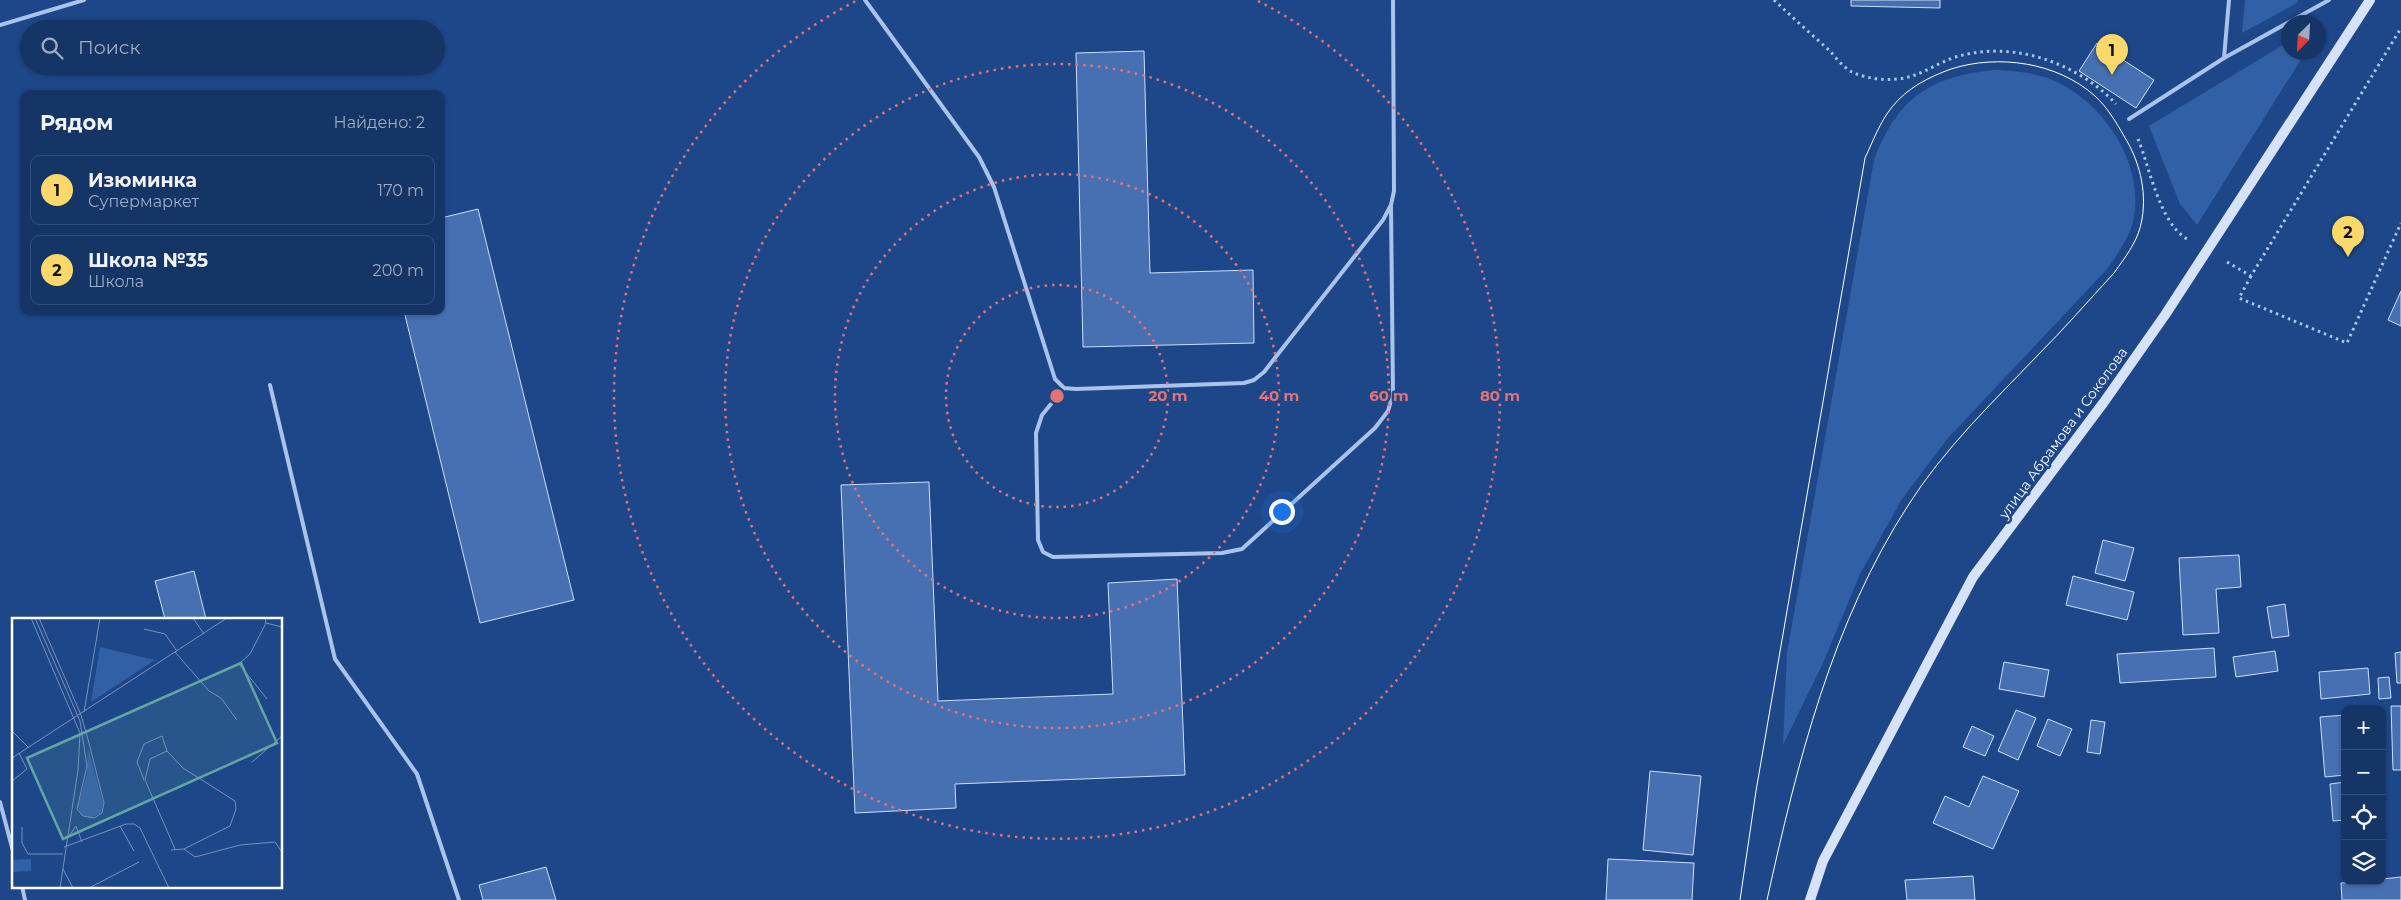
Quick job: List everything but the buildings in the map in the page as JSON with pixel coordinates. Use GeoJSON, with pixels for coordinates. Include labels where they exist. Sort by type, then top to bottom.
{"type":"FeatureCollection","features":[{"type":"Feature","properties":{"kind":"street","name":"улица Абрамова и Соколова"},"geometry":{"type":"LineString","coordinates":[[1810,900],[1823,861],[1974,577],[2104,402],[2164,315],[2370,0]]}},
{"type":"Feature","properties":{"kind":"lane"},"geometry":{"type":"LineString","coordinates":[[0,25],[84,0]]}},
{"type":"Feature","properties":{"kind":"lane"},"geometry":{"type":"LineString","coordinates":[[866,0],[979,157],[994,187],[1055,379],[1064,388],[1244,383],[1254,380],[1264,372],[1377,228],[1391,205]]}},
{"type":"Feature","properties":{"kind":"lane"},"geometry":{"type":"LineString","coordinates":[[1064,388],[1042,415],[1036,433],[1038,540],[1043,552],[1053,557],[1222,553],[1242,549],[1375,428],[1388,411],[1393,394],[1391,205],[1394,192],[1393,0]]}},
{"type":"Feature","properties":{"kind":"lane"},"geometry":{"type":"LineString","coordinates":[[2224,58],[2229,0]]}},
{"type":"Feature","properties":{"kind":"lane"},"geometry":{"type":"LineString","coordinates":[[2129,119],[2224,58],[2329,0]]}},
{"type":"Feature","properties":{"kind":"lane"},"geometry":{"type":"LineString","coordinates":[[270,385],[335,659],[417,774],[458,900]]}},
{"type":"Feature","properties":{"kind":"lane"},"geometry":{"type":"LineString","coordinates":[[0,802],[12,847]]}},
{"type":"Feature","properties":{"kind":"path"},"geometry":{"type":"LineString","coordinates":[[2251,276],[2239,298],[2347,343],[2401,223]]}},
{"type":"Feature","properties":{"kind":"shaded area"},"geometry":{"type":"Polygon","coordinates":[[[2245,0],[2298,0],[2297,3],[2242,33],[2245,0]]]}},
{"type":"Feature","properties":{"kind":"shaded area"},"geometry":{"type":"Polygon","coordinates":[[[2281,46],[2281,60],[2301,60],[2197,225],[2180,204],[2149,126],[2281,46]]]}},
{"type":"Feature","properties":{"kind":"shaded area"},"geometry":{"type":"Polygon","coordinates":[[[1996,70],[2036,75],[2059,83],[2076,93],[2092,106],[2106,122],[2118,139],[2127,157],[2133,177],[2134,217],[2130,231],[2108,268],[1948,438],[1902,499],[1860,574],[1823,663],[1783,745],[1787,653],[1874,160],[1883,139],[1894,121],[1905,106],[1919,94],[1934,85],[1952,78],[1996,70]]]}},
{"type":"Feature","properties":{"kind":"tram line"},"geometry":{"type":"LineString","coordinates":[[1740,900],[1756,791],[1865,158],[1880,125],[1898,100],[1911,89],[1951,69],[1969,64],[2007,62],[2026,64],[2063,75],[2080,84],[2103,105],[2118,125],[2134,155],[2138,165],[2143,197],[2142,219],[2138,234],[2114,273],[1969,427],[1937,464],[1909,504],[1882,549],[1838,645],[1820,695],[1791,797],[1767,900]]}},
{"type":"Feature","properties":{"kind":"place","name":"Изюминка"},"geometry":{"type":"Point","coordinates":[2112,75]}},
{"type":"Feature","properties":{"kind":"place","name":"Школа №35"},"geometry":{"type":"Point","coordinates":[2348,257]}}]}
